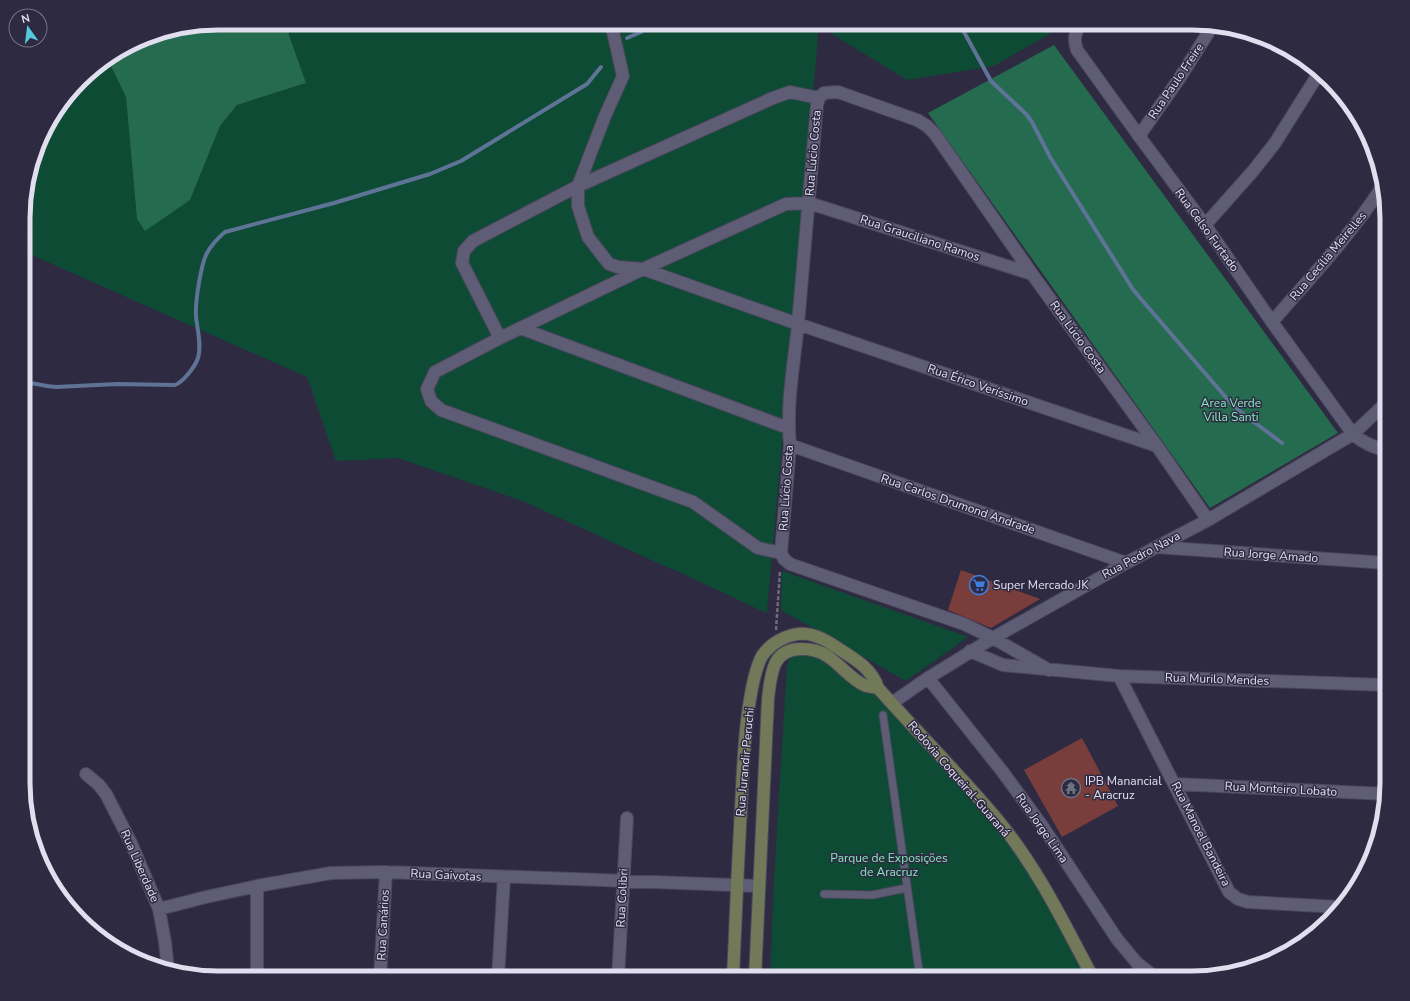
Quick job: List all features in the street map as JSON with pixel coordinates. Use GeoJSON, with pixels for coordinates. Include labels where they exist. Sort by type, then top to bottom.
{"type":"FeatureCollection","features":[{"type":"Feature","properties":{"kind":"street"},"geometry":{"type":"LineString","coordinates":[[613,30],[623,76],[605,116],[578,186],[578,206],[588,237],[609,264],[618,267],[643,269]]}},
{"type":"Feature","properties":{"kind":"street","name":"Rua Celso Furtado"},"geometry":{"type":"LineString","coordinates":[[1077,30],[1074,43],[1077,50],[1205,225],[1272,322],[1353,434]]}},
{"type":"Feature","properties":{"kind":"street","name":"Rua Paulo Freire"},"geometry":{"type":"LineString","coordinates":[[1139,136],[1179,79],[1209,31]]}},
{"type":"Feature","properties":{"kind":"street"},"geometry":{"type":"LineString","coordinates":[[1205,225],[1254,171],[1275,142],[1316,77]]}},
{"type":"Feature","properties":{"kind":"street"},"geometry":{"type":"LineString","coordinates":[[500,338],[462,263],[464,251],[473,241],[578,186],[773,98],[790,92],[819,98]]}},
{"type":"Feature","properties":{"kind":"street","name":"Rua Lúcio Costa"},"geometry":{"type":"LineString","coordinates":[[781,553],[790,445],[788,428],[790,397],[798,324],[817,105],[819,98],[824,93],[838,92],[917,120],[927,126],[941,142],[1032,274],[1157,446],[1208,520]]}},
{"type":"Feature","properties":{"kind":"street","name":"Rua Cecília Meirelles"},"geometry":{"type":"LineString","coordinates":[[1272,322],[1337,248],[1378,193]]}},
{"type":"Feature","properties":{"kind":"street"},"geometry":{"type":"LineString","coordinates":[[808,203],[786,204],[643,269],[520,328],[435,372],[427,389],[431,401],[441,410],[693,502],[758,548],[781,553],[784,559],[790,564],[957,622],[993,638]]}},
{"type":"Feature","properties":{"kind":"street","name":"Rua Grauciliano Ramos"},"geometry":{"type":"LineString","coordinates":[[808,203],[1032,274]]}},
{"type":"Feature","properties":{"kind":"street","name":"Rua Érico Veríssimo"},"geometry":{"type":"LineString","coordinates":[[643,269],[798,324],[1157,446]]}},
{"type":"Feature","properties":{"kind":"street"},"geometry":{"type":"LineString","coordinates":[[520,328],[788,428]]}},
{"type":"Feature","properties":{"kind":"street","name":"Rua Pedro Nava"},"geometry":{"type":"LineString","coordinates":[[892,703],[970,651],[1155,547],[1208,520],[1353,434],[1380,409]]}},
{"type":"Feature","properties":{"kind":"street"},"geometry":{"type":"LineString","coordinates":[[1353,434],[1361,441],[1380,448]]}},
{"type":"Feature","properties":{"kind":"street","name":"Rua Carlos Drumond Andrade"},"geometry":{"type":"LineString","coordinates":[[790,445],[1126,563]]}},
{"type":"Feature","properties":{"kind":"street","name":"Rua Jorge Amado"},"geometry":{"type":"LineString","coordinates":[[1155,547],[1380,563]]}},
{"type":"Feature","properties":{"kind":"street","name":"Rua Jurandir Peruchi"},"geometry":{"type":"LineString","coordinates":[[734,971],[737,886],[746,721],[758,664],[775,643],[797,634],[811,634],[832,644],[856,661]]}},
{"type":"Feature","properties":{"kind":"street","name":"Rua Murilo Mendes"},"geometry":{"type":"LineString","coordinates":[[993,638],[1048,670]]}},
{"type":"Feature","properties":{"kind":"street","name":"Rua Jurandir Peruchi"},"geometry":{"type":"LineString","coordinates":[[754,971],[768,699],[771,675],[777,659],[783,654],[794,649],[817,651],[827,656],[848,672]]}},
{"type":"Feature","properties":{"kind":"street","name":"Rua Murilo Mendes"},"geometry":{"type":"LineString","coordinates":[[970,651],[1003,665],[1120,676],[1380,685]]}},
{"type":"Feature","properties":{"kind":"street","name":"Rodovia Coqueiral-Guaraná"},"geometry":{"type":"LineString","coordinates":[[856,661],[872,674],[876,680],[878,688],[997,820],[1034,871],[1053,902],[1089,971]]}},
{"type":"Feature","properties":{"kind":"street","name":"Rodovia Coqueiral-Guaraná"},"geometry":{"type":"LineString","coordinates":[[848,672],[855,679],[867,686],[878,688]]}},
{"type":"Feature","properties":{"kind":"street","name":"Rua Manoel Bandeira"},"geometry":{"type":"LineString","coordinates":[[1120,676],[1229,892],[1238,899],[1248,902],[1333,907]]}},
{"type":"Feature","properties":{"kind":"street","name":"Rua Jorge Lima"},"geometry":{"type":"LineString","coordinates":[[928,678],[1002,771],[1043,827],[1117,939],[1137,962],[1148,971]]}},
{"type":"Feature","properties":{"kind":"street","name":"Rua Liberdade"},"geometry":{"type":"LineString","coordinates":[[86,774],[99,785],[112,806],[131,844],[159,909],[167,964]]}},
{"type":"Feature","properties":{"kind":"street","name":"Rua Monteiro Lobato"},"geometry":{"type":"LineString","coordinates":[[1175,784],[1380,794]]}},
{"type":"Feature","properties":{"kind":"street","name":"Rua Colibri"},"geometry":{"type":"LineString","coordinates":[[618,971],[627,818]]}},
{"type":"Feature","properties":{"kind":"street","name":"Rua Gaivotas"},"geometry":{"type":"LineString","coordinates":[[159,909],[206,896],[331,873],[386,872],[759,886]]}},
{"type":"Feature","properties":{"kind":"street","name":"Rua Canários"},"geometry":{"type":"LineString","coordinates":[[380,971],[386,872]]}},
{"type":"Feature","properties":{"kind":"street"},"geometry":{"type":"LineString","coordinates":[[498,971],[504,877]]}},
{"type":"Feature","properties":{"kind":"street"},"geometry":{"type":"LineString","coordinates":[[257,886],[257,971]]}},
{"type":"Feature","properties":{"kind":"lane"},"geometry":{"type":"LineString","coordinates":[[883,715],[919,971]]}},
{"type":"Feature","properties":{"kind":"lane"},"geometry":{"type":"LineString","coordinates":[[824,894],[872,895],[907,888]]}},
{"type":"Feature","properties":{"kind":"path"},"geometry":{"type":"LineString","coordinates":[[775,643],[781,553]]}},
{"type":"Feature","properties":{"kind":"green space"},"geometry":{"type":"Polygon","coordinates":[[[206,30],[289,30],[306,83],[237,105],[220,126],[190,200],[145,231],[137,219],[126,97],[110,65],[124,55],[146,44],[169,36],[206,30]]]}},
{"type":"Feature","properties":{"kind":"green space"},"geometry":{"type":"Polygon","coordinates":[[[289,30],[819,30],[766,613],[525,502],[398,458],[336,461],[307,377],[30,254],[30,206],[36,169],[44,146],[55,124],[69,104],[94,77],[110,65],[126,97],[137,219],[190,200],[220,126],[237,105],[306,83],[289,30]]]}},
{"type":"Feature","properties":{"kind":"green space"},"geometry":{"type":"Polygon","coordinates":[[[826,30],[1056,30],[994,66],[907,80],[826,30]]]}},
{"type":"Feature","properties":{"kind":"green space","name":"Area Verde Villa Santi"},"geometry":{"type":"Polygon","coordinates":[[[1054,45],[1338,433],[1210,508],[928,113],[1054,45]]]}},
{"type":"Feature","properties":{"kind":"green space"},"geometry":{"type":"Polygon","coordinates":[[[782,571],[968,637],[906,681],[781,610],[782,571]]]}},
{"type":"Feature","properties":{"kind":"green space","name":"Parque de Exposições de Aracruz"},"geometry":{"type":"Polygon","coordinates":[[[816,646],[824,647],[886,698],[1024,858],[1085,971],[770,971],[774,878],[787,666],[790,655],[816,646]]]}},
{"type":"Feature","properties":{"kind":"building","name":"Super Mercado JK"},"geometry":{"type":"Polygon","coordinates":[[[961,570],[1040,599],[991,628],[948,610],[961,570]]]}},
{"type":"Feature","properties":{"kind":"building","name":"IPB Manancial - Aracruz"},"geometry":{"type":"Polygon","coordinates":[[[1082,738],[1118,806],[1062,837],[1024,770],[1082,738]]]}},
{"type":"Feature","properties":{"kind":"waterway"},"geometry":{"type":"LineString","coordinates":[[627,38],[643,30]]}},
{"type":"Feature","properties":{"kind":"waterway"},"geometry":{"type":"LineString","coordinates":[[963,30],[991,81],[1026,114],[1032,122],[1050,157],[1132,288],[1229,401],[1242,413],[1282,443]]}},
{"type":"Feature","properties":{"kind":"waterway"},"geometry":{"type":"LineString","coordinates":[[30,383],[56,387],[117,384],[175,385],[185,378],[192,370],[198,358],[199,342],[196,302],[199,283],[207,253],[213,244],[225,232],[334,203],[430,174],[461,161],[587,84],[601,67]]}},
{"type":"Feature","properties":{"kind":"place","name":"Super Mercado JK"},"geometry":{"type":"Point","coordinates":[979,585]}},
{"type":"Feature","properties":{"kind":"place","name":"IPB Manancial - Aracruz"},"geometry":{"type":"Point","coordinates":[1071,788]}}]}
